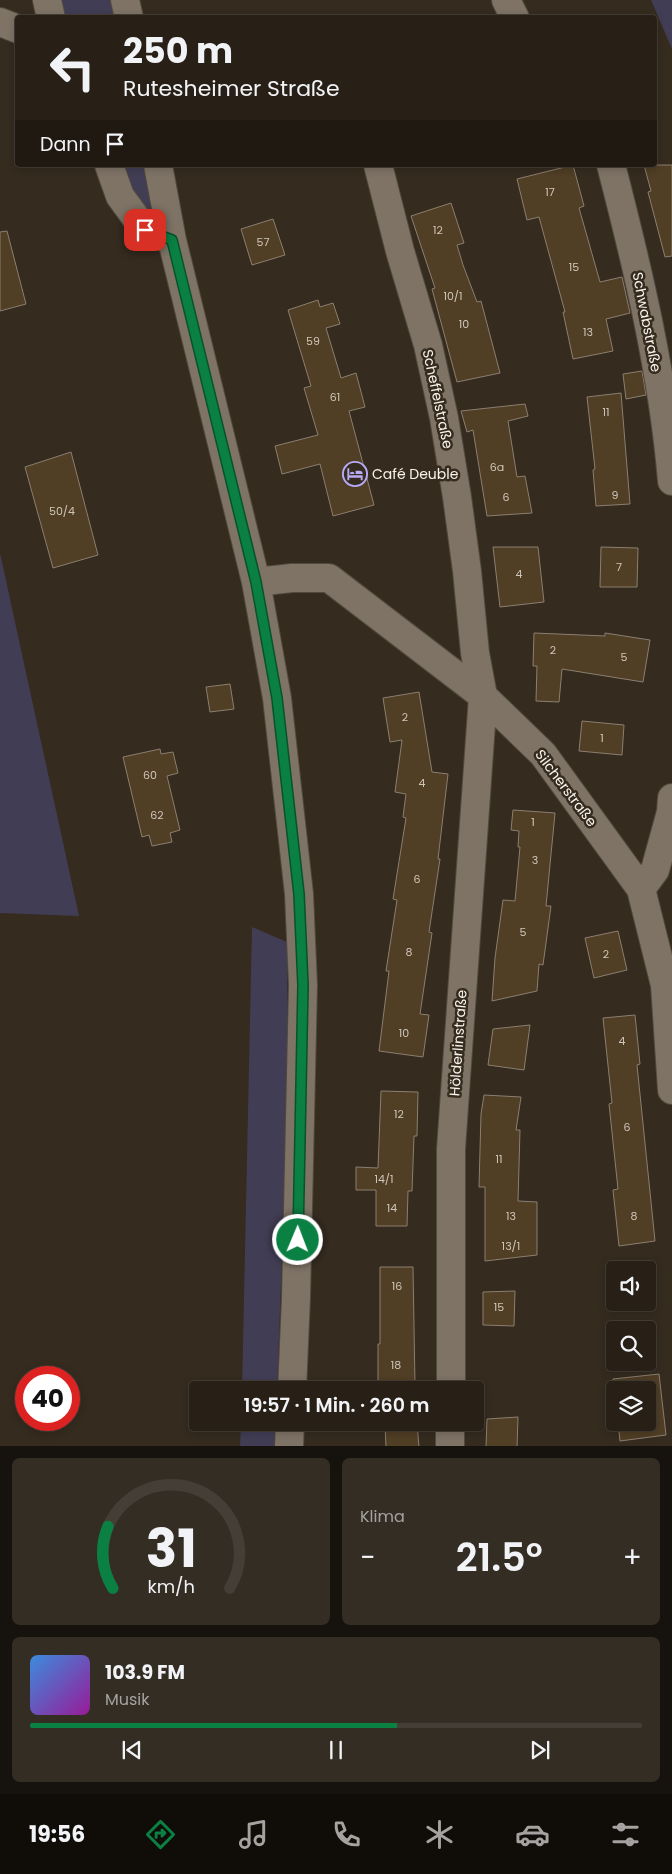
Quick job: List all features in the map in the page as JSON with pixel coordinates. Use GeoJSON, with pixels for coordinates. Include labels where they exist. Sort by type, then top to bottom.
{"type":"FeatureCollection","features":[{"type":"Feature","properties":{"kind":"street"},"geometry":{"type":"LineString","coordinates":[[47,0],[50,15]]}},
{"type":"Feature","properties":{"kind":"street"},"geometry":{"type":"LineString","coordinates":[[125,0],[128,15]]}},
{"type":"Feature","properties":{"kind":"street"},"geometry":{"type":"LineString","coordinates":[[506,0],[514,15]]}},
{"type":"Feature","properties":{"kind":"street"},"geometry":{"type":"LineString","coordinates":[[0,22],[15,28]]}},
{"type":"Feature","properties":{"kind":"street"},"geometry":{"type":"LineString","coordinates":[[110,167],[120,196],[145,230],[172,240]]}},
{"type":"Feature","properties":{"kind":"street"},"geometry":{"type":"LineString","coordinates":[[158,167],[172,240],[256,582],[277,698],[299,894],[303,985],[292,1381]]}},
{"type":"Feature","properties":{"kind":"street","name":"Scheffelstraße"},"geometry":{"type":"LineString","coordinates":[[379,167],[400,251],[428,345],[444,418],[457,497],[475,653],[483,696]]}},
{"type":"Feature","properties":{"kind":"street","name":"Schwabstraße"},"geometry":{"type":"LineString","coordinates":[[611,167],[644,303],[668,432],[672,481]]}},
{"type":"Feature","properties":{"kind":"street","name":"Silcherstraße"},"geometry":{"type":"LineString","coordinates":[[256,582],[292,578],[329,578],[483,696],[543,754],[641,889],[665,986],[672,1090]]}},
{"type":"Feature","properties":{"kind":"street","name":"Hölderlinstraße"},"geometry":{"type":"LineString","coordinates":[[451,1381],[451,1149],[483,696]]}},
{"type":"Feature","properties":{"kind":"street"},"geometry":{"type":"LineString","coordinates":[[641,889],[655,870],[671,812],[672,798]]}},
{"type":"Feature","properties":{"kind":"street"},"geometry":{"type":"LineString","coordinates":[[289,1446],[290,1431]]}},
{"type":"Feature","properties":{"kind":"street"},"geometry":{"type":"LineString","coordinates":[[450,1431],[450,1446]]}},
{"type":"Feature","properties":{"kind":"shaded area"},"geometry":{"type":"Polygon","coordinates":[[[47,0],[125,0],[129,15],[51,15],[47,0]]]}},
{"type":"Feature","properties":{"kind":"shaded area"},"geometry":{"type":"Polygon","coordinates":[[[651,0],[672,0],[672,49],[651,0]]]}},
{"type":"Feature","properties":{"kind":"shaded area"},"geometry":{"type":"Polygon","coordinates":[[[110,167],[158,167],[172,240],[145,230],[110,167]]]}},
{"type":"Feature","properties":{"kind":"shaded area"},"geometry":{"type":"Polygon","coordinates":[[[0,553],[79,916],[0,913],[0,553]]]}},
{"type":"Feature","properties":{"kind":"shaded area"},"geometry":{"type":"Polygon","coordinates":[[[252,927],[287,942],[288,1099],[277,1381],[242,1381],[252,927]]]}},
{"type":"Feature","properties":{"kind":"shaded area"},"geometry":{"type":"Polygon","coordinates":[[[241,1431],[275,1431],[274,1446],[240,1446],[241,1431]]]}},
{"type":"Feature","properties":{"kind":"building"},"geometry":{"type":"Polygon","coordinates":[[[672,165],[672,256],[665,257],[648,192],[651,191],[645,167],[672,165]]]}},
{"type":"Feature","properties":{"kind":"building"},"geometry":{"type":"Polygon","coordinates":[[[565,167],[574,167],[584,206],[579,208],[600,282],[622,277],[630,313],[606,319],[613,351],[573,359],[563,312],[565,312],[539,217],[527,220],[517,179],[565,167]]]}},
{"type":"Feature","properties":{"kind":"building"},"geometry":{"type":"Polygon","coordinates":[[[451,203],[464,243],[457,245],[477,302],[481,301],[500,373],[457,382],[432,289],[435,288],[411,216],[451,203]]]}},
{"type":"Feature","properties":{"kind":"building"},"geometry":{"type":"Polygon","coordinates":[[[273,219],[285,255],[252,265],[241,229],[273,219]]]}},
{"type":"Feature","properties":{"kind":"building"},"geometry":{"type":"Polygon","coordinates":[[[7,231],[26,304],[0,311],[0,232],[7,231]]]}},
{"type":"Feature","properties":{"kind":"building"},"geometry":{"type":"Polygon","coordinates":[[[318,300],[320,307],[333,303],[340,324],[326,328],[341,378],[356,373],[365,407],[349,411],[374,505],[333,516],[320,464],[282,474],[275,446],[318,435],[304,388],[311,386],[288,310],[318,300]]]}},
{"type":"Feature","properties":{"kind":"building"},"geometry":{"type":"Polygon","coordinates":[[[642,371],[646,395],[626,399],[623,374],[642,371]]]}},
{"type":"Feature","properties":{"kind":"building"},"geometry":{"type":"Polygon","coordinates":[[[621,393],[630,504],[596,506],[593,470],[595,469],[587,397],[621,393]]]}},
{"type":"Feature","properties":{"kind":"building"},"geometry":{"type":"Polygon","coordinates":[[[525,404],[528,416],[508,421],[517,477],[525,476],[532,513],[487,516],[473,430],[467,432],[461,411],[525,404]]]}},
{"type":"Feature","properties":{"kind":"building"},"geometry":{"type":"Polygon","coordinates":[[[71,452],[98,555],[53,568],[25,467],[71,452]]]}},
{"type":"Feature","properties":{"kind":"building"},"geometry":{"type":"Polygon","coordinates":[[[493,547],[538,547],[544,602],[500,607],[493,547]]]}},
{"type":"Feature","properties":{"kind":"building"},"geometry":{"type":"Polygon","coordinates":[[[601,547],[638,548],[637,587],[600,587],[601,547]]]}},
{"type":"Feature","properties":{"kind":"building"},"geometry":{"type":"Polygon","coordinates":[[[534,633],[605,636],[605,633],[650,640],[643,682],[562,669],[559,702],[536,701],[537,666],[533,666],[534,633]]]}},
{"type":"Feature","properties":{"kind":"building"},"geometry":{"type":"Polygon","coordinates":[[[230,684],[234,709],[210,712],[206,687],[230,684]]]}},
{"type":"Feature","properties":{"kind":"building"},"geometry":{"type":"Polygon","coordinates":[[[419,692],[432,772],[448,774],[438,859],[440,859],[429,932],[432,933],[420,1014],[429,1015],[423,1057],[379,1051],[389,971],[386,971],[397,900],[393,899],[406,818],[403,817],[406,794],[395,792],[402,740],[390,742],[383,698],[419,692]]]}},
{"type":"Feature","properties":{"kind":"building"},"geometry":{"type":"Polygon","coordinates":[[[582,721],[624,725],[622,755],[579,751],[582,721]]]}},
{"type":"Feature","properties":{"kind":"building"},"geometry":{"type":"Polygon","coordinates":[[[160,749],[161,754],[173,752],[178,773],[167,776],[180,830],[170,833],[172,842],[152,846],[149,835],[142,837],[123,757],[160,749]]]}},
{"type":"Feature","properties":{"kind":"building"},"geometry":{"type":"Polygon","coordinates":[[[513,810],[555,813],[546,906],[551,906],[543,965],[539,964],[537,991],[492,1001],[495,958],[503,900],[515,901],[520,847],[518,847],[519,831],[511,830],[513,810]]]}},
{"type":"Feature","properties":{"kind":"building"},"geometry":{"type":"Polygon","coordinates":[[[618,931],[627,970],[594,978],[585,938],[618,931]]]}},
{"type":"Feature","properties":{"kind":"building"},"geometry":{"type":"Polygon","coordinates":[[[635,1015],[640,1064],[637,1065],[655,1241],[619,1246],[613,1190],[618,1189],[609,1104],[612,1103],[603,1018],[635,1015]]]}},
{"type":"Feature","properties":{"kind":"building"},"geometry":{"type":"Polygon","coordinates":[[[530,1025],[524,1070],[488,1065],[493,1029],[530,1025]]]}},
{"type":"Feature","properties":{"kind":"building"},"geometry":{"type":"Polygon","coordinates":[[[381,1091],[418,1092],[417,1136],[414,1136],[412,1191],[408,1191],[407,1226],[376,1226],[376,1190],[356,1190],[356,1167],[378,1168],[381,1091]]]}},
{"type":"Feature","properties":{"kind":"building"},"geometry":{"type":"Polygon","coordinates":[[[484,1095],[521,1097],[516,1130],[520,1130],[518,1201],[537,1202],[537,1255],[485,1261],[485,1187],[479,1187],[481,1114],[484,1095]]]}},
{"type":"Feature","properties":{"kind":"building"},"geometry":{"type":"Polygon","coordinates":[[[380,1267],[413,1267],[415,1381],[378,1381],[378,1344],[380,1344],[380,1267]]]}},
{"type":"Feature","properties":{"kind":"building"},"geometry":{"type":"Polygon","coordinates":[[[515,1291],[514,1326],[483,1325],[483,1292],[515,1291]]]}},
{"type":"Feature","properties":{"kind":"building"},"geometry":{"type":"Polygon","coordinates":[[[659,1374],[666,1435],[620,1441],[619,1431],[656,1431],[656,1381],[613,1381],[613,1379],[659,1374]]]}},
{"type":"Feature","properties":{"kind":"building"},"geometry":{"type":"Polygon","coordinates":[[[518,1417],[517,1446],[486,1446],[487,1419],[518,1417]]]}},
{"type":"Feature","properties":{"kind":"building"},"geometry":{"type":"Polygon","coordinates":[[[385,1431],[418,1431],[419,1446],[386,1446],[385,1431]]]}},
{"type":"Feature","properties":{"kind":"place","name":"Café Deuble"},"geometry":{"type":"Point","coordinates":[355,474]}},
{"type":"Feature","properties":{"kind":"route"},"geometry":{"type":"LineString","coordinates":[[145,230],[172,240],[246,538],[277,698],[299,894],[303,985],[298,1240]]}}]}
